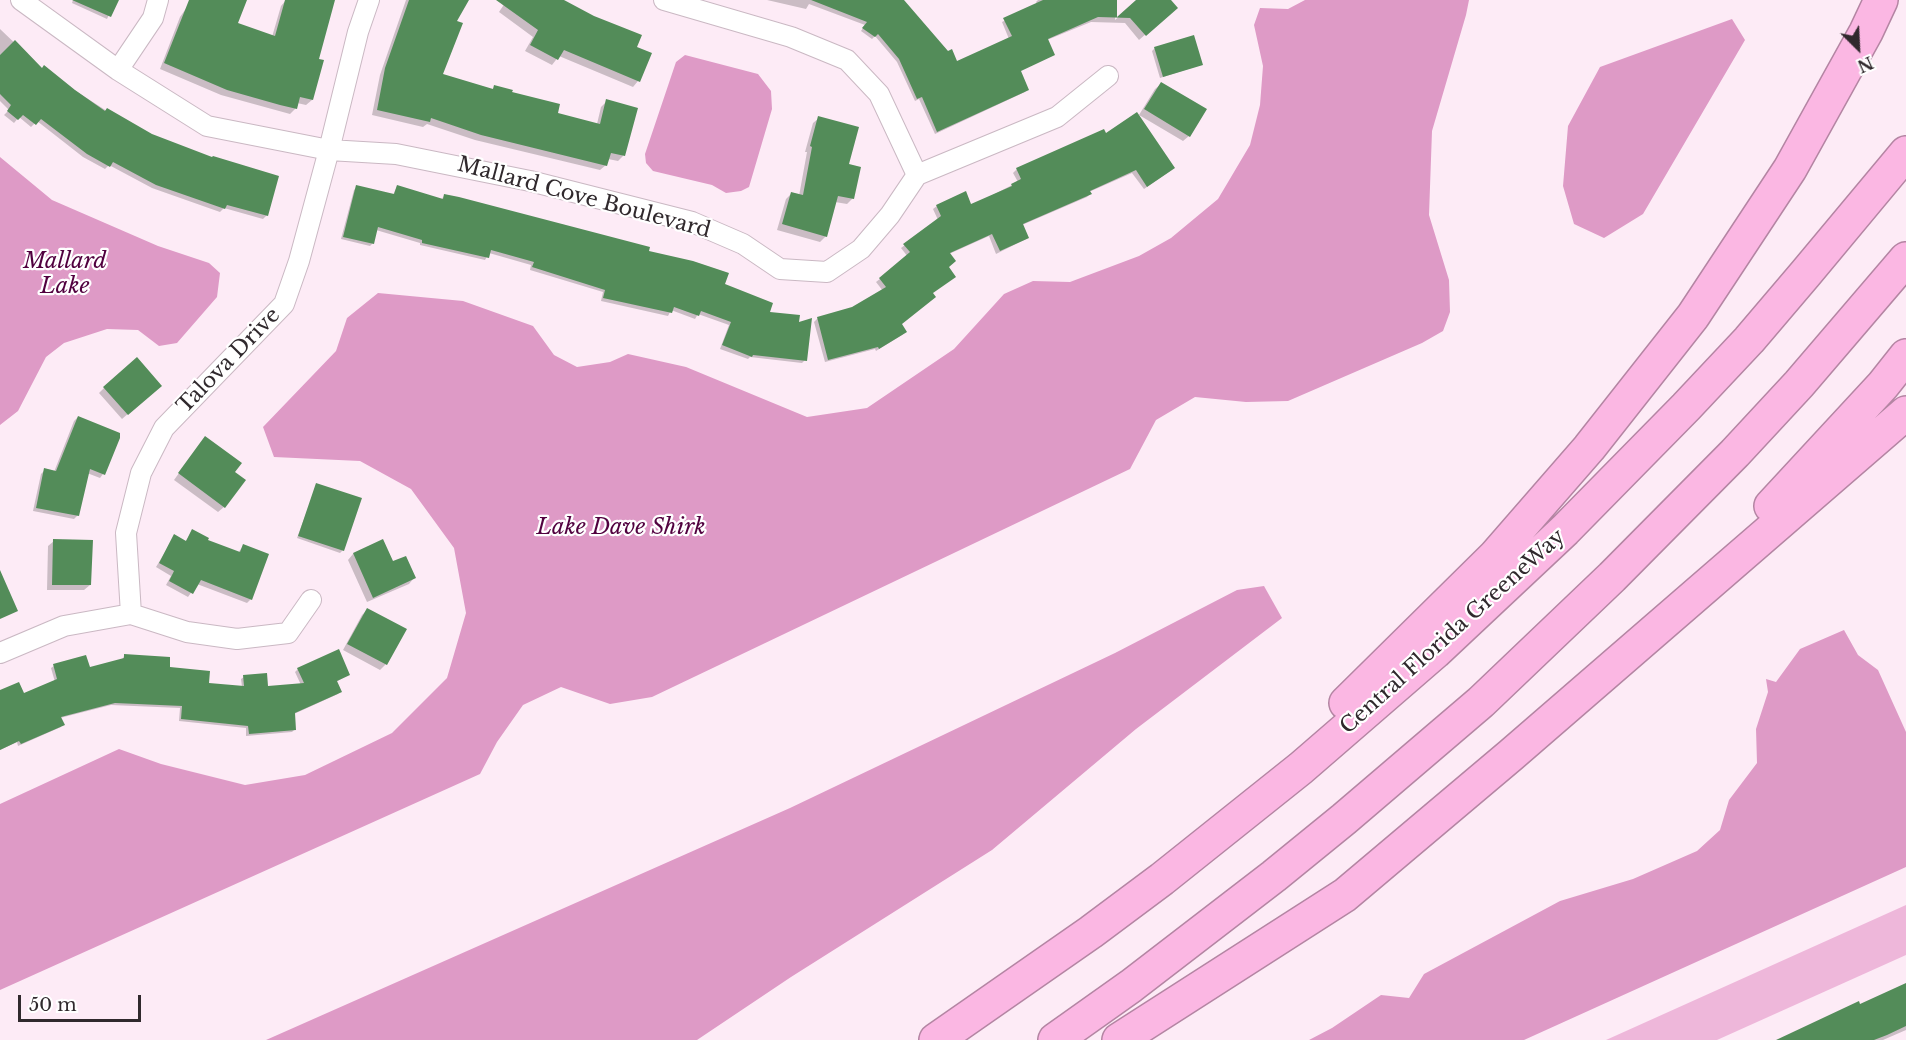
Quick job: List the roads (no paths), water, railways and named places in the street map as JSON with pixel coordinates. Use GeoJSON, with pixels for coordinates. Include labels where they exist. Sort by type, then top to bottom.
{"type":"FeatureCollection","features":[{"type":"Feature","properties":{"kind":"highway"},"geometry":{"type":"LineString","coordinates":[[1019,983],[1168,864],[1292,755],[1495,556],[1590,448],[1693,316],[1790,169],[1866,32],[1881,0]]}},
{"type":"Feature","properties":{"kind":"highway","name":"Central Florida GreeneWay"},"geometry":{"type":"LineString","coordinates":[[936,1040],[1100,926],[1241,817],[1369,710],[1501,591],[1627,468],[1749,340],[1906,153]]}},
{"type":"Feature","properties":{"kind":"highway"},"geometry":{"type":"LineString","coordinates":[[1055,1040],[1131,986],[1265,883],[1481,702],[1612,577],[1728,460],[1799,384],[1906,259]]}},
{"type":"Feature","properties":{"kind":"highway"},"geometry":{"type":"LineString","coordinates":[[1672,614],[1883,385],[1906,356]]}},
{"type":"Feature","properties":{"kind":"highway"},"geometry":{"type":"LineString","coordinates":[[1119,1040],[1345,895],[1511,756],[1906,413]]}},
{"type":"Feature","properties":{"kind":"street","name":"Mallard Cove Boulevard"},"geometry":{"type":"LineString","coordinates":[[21,0],[118,70],[207,126],[328,150],[396,154],[530,181],[692,222],[743,244],[780,269],[826,272],[861,249],[890,215],[917,175]]}},
{"type":"Feature","properties":{"kind":"street"},"geometry":{"type":"LineString","coordinates":[[118,70],[153,18],[158,0]]}},
{"type":"Feature","properties":{"kind":"street","name":"Talova Drive"},"geometry":{"type":"LineString","coordinates":[[131,614],[126,532],[141,472],[164,428],[284,304],[299,261],[358,32],[369,0]]}},
{"type":"Feature","properties":{"kind":"street"},"geometry":{"type":"LineString","coordinates":[[664,0],[791,38],[847,60],[879,94],[917,175],[1057,117],[1108,76]]}},
{"type":"Feature","properties":{"kind":"street"},"geometry":{"type":"LineString","coordinates":[[0,653],[64,626],[131,614],[187,632],[237,639],[288,633],[311,600]]}},
{"type":"Feature","properties":{"kind":"water","name":"Lake Dave Shirk"},"geometry":{"type":"Polygon","coordinates":[[[1305,0],[1469,0],[1432,131],[1429,215],[1449,280],[1450,312],[1443,331],[1422,343],[1288,401],[1246,402],[1195,397],[1156,420],[1130,469],[652,697],[610,704],[561,687],[523,705],[497,742],[480,774],[0,990],[0,804],[119,749],[161,764],[245,785],[305,775],[392,733],[447,678],[466,613],[454,548],[411,489],[360,461],[274,457],[263,427],[336,351],[347,318],[378,293],[463,301],[533,326],[554,355],[577,367],[610,362],[628,354],[686,367],[807,417],[867,408],[954,349],[1004,294],[1033,281],[1070,282],[1139,256],[1171,238],[1218,199],[1250,145],[1260,105],[1263,66],[1254,25],[1260,8],[1288,9],[1305,0]]]}},
{"type":"Feature","properties":{"kind":"water"},"geometry":{"type":"Polygon","coordinates":[[[1732,19],[1745,40],[1643,214],[1604,238],[1574,224],[1563,186],[1568,126],[1600,67],[1732,19]]]}},
{"type":"Feature","properties":{"kind":"water"},"geometry":{"type":"Polygon","coordinates":[[[685,55],[758,74],[771,91],[772,109],[749,187],[741,191],[726,193],[712,185],[653,171],[646,163],[645,154],[676,62],[685,55]]]}},
{"type":"Feature","properties":{"kind":"water","name":"Mallard Lake"},"geometry":{"type":"Polygon","coordinates":[[[0,157],[52,200],[158,246],[209,263],[220,273],[217,297],[177,343],[159,346],[138,330],[107,329],[64,343],[46,357],[18,411],[0,425],[0,157]]]}},
{"type":"Feature","properties":{"kind":"water"},"geometry":{"type":"Polygon","coordinates":[[[1264,586],[1282,618],[1136,729],[992,850],[791,977],[697,1040],[266,1040],[790,808],[1115,653],[1237,590],[1264,586]]]}},
{"type":"Feature","properties":{"kind":"water"},"geometry":{"type":"Polygon","coordinates":[[[1844,630],[1858,655],[1878,670],[1906,732],[1906,867],[1524,1040],[1309,1040],[1332,1028],[1381,995],[1409,998],[1424,974],[1560,901],[1633,879],[1697,851],[1720,830],[1729,800],[1757,763],[1756,729],[1768,692],[1766,679],[1776,682],[1800,649],[1844,630]]]}}]}
